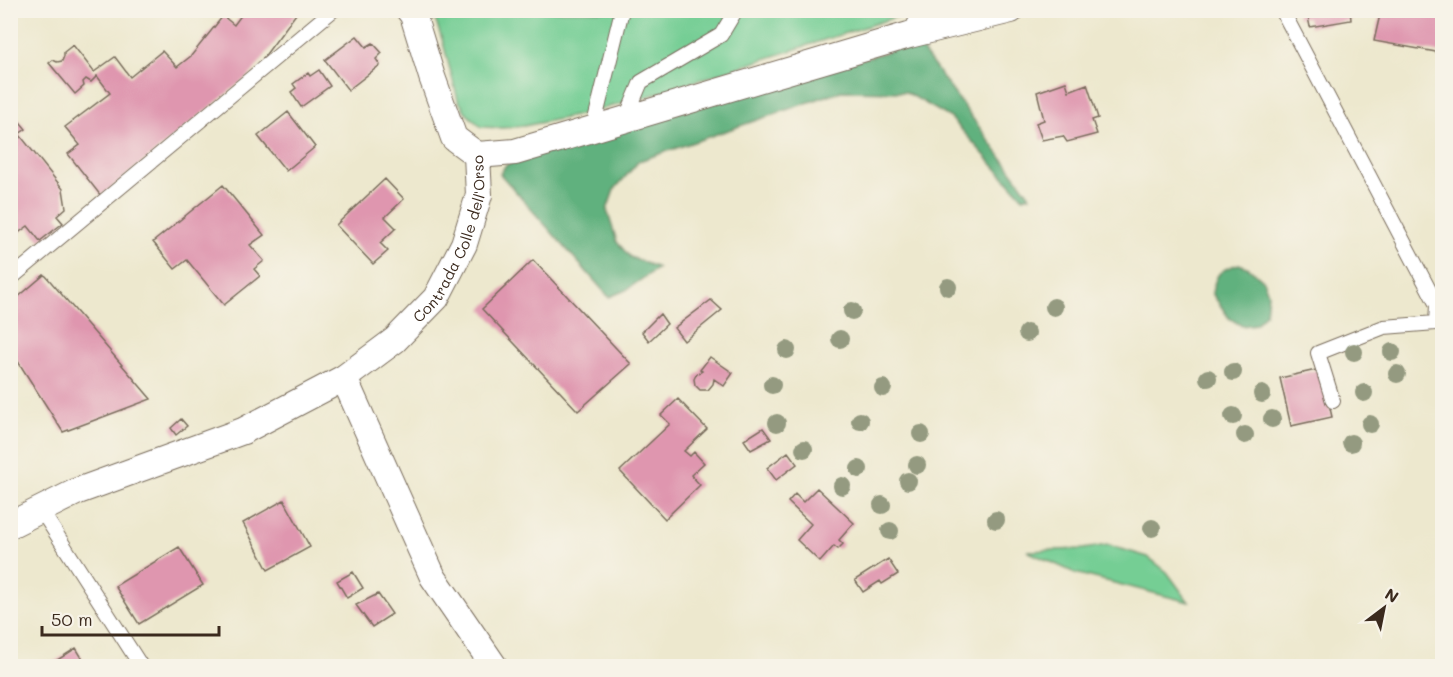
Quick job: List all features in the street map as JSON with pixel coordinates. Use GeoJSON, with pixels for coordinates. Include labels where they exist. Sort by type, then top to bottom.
{"type":"FeatureCollection","features":[{"type":"Feature","properties":{"kind":"street"},"geometry":{"type":"LineString","coordinates":[[477,155],[515,152],[909,35],[1011,10]]}},
{"type":"Feature","properties":{"kind":"street","name":"Contrada Colle dell'Orso"},"geometry":{"type":"LineString","coordinates":[[10,525],[78,491],[243,431],[344,378],[395,340],[436,298],[464,244],[479,195],[477,155],[454,138],[432,77],[420,12]]}},
{"type":"Feature","properties":{"kind":"street"},"geometry":{"type":"LineString","coordinates":[[344,378],[433,578],[494,666]]}},
{"type":"Feature","properties":{"kind":"lane"},"geometry":{"type":"LineString","coordinates":[[10,279],[333,10]]}},
{"type":"Feature","properties":{"kind":"lane"},"geometry":{"type":"LineString","coordinates":[[593,128],[622,10]]}},
{"type":"Feature","properties":{"kind":"lane"},"geometry":{"type":"LineString","coordinates":[[625,120],[641,82],[721,35],[736,10]]}},
{"type":"Feature","properties":{"kind":"lane"},"geometry":{"type":"LineString","coordinates":[[909,35],[921,10]]}},
{"type":"Feature","properties":{"kind":"lane"},"geometry":{"type":"LineString","coordinates":[[1282,10],[1437,305],[1436,323],[1384,327],[1318,353],[1332,401]]}},
{"type":"Feature","properties":{"kind":"lane"},"geometry":{"type":"LineString","coordinates":[[40,510],[141,666]]}},
{"type":"Feature","properties":{"kind":"green space"},"geometry":{"type":"Polygon","coordinates":[[[432,11],[965,11],[945,16],[899,16],[646,97],[575,116],[502,128],[481,127],[467,114],[458,100],[432,11]]]}},
{"type":"Feature","properties":{"kind":"green space"},"geometry":{"type":"Polygon","coordinates":[[[917,43],[1030,196],[1023,198],[951,118],[906,92],[841,91],[639,161],[614,190],[607,210],[617,242],[630,257],[658,268],[626,290],[609,297],[500,174],[505,166],[515,160],[917,43]]]}},
{"type":"Feature","properties":{"kind":"green space"},"geometry":{"type":"Polygon","coordinates":[[[1239,264],[1249,268],[1263,280],[1268,293],[1266,313],[1256,324],[1242,326],[1229,318],[1212,293],[1220,273],[1239,264]]]}},
{"type":"Feature","properties":{"kind":"green space"},"geometry":{"type":"Polygon","coordinates":[[[1108,545],[1148,557],[1167,572],[1189,602],[1075,573],[1027,551],[1083,549],[1108,545]]]}},
{"type":"Feature","properties":{"kind":"building"},"geometry":{"type":"Polygon","coordinates":[[[245,10],[299,10],[252,73],[101,196],[68,154],[80,145],[65,127],[110,93],[97,76],[91,82],[86,79],[83,82],[84,86],[75,94],[49,63],[53,60],[62,61],[64,52],[73,45],[94,72],[115,57],[130,77],[162,51],[177,67],[191,56],[223,16],[234,25],[245,10]]]}},
{"type":"Feature","properties":{"kind":"building"},"geometry":{"type":"Polygon","coordinates":[[[1296,10],[1350,10],[1351,20],[1310,27],[1308,17],[1298,18],[1296,10]]]}},
{"type":"Feature","properties":{"kind":"building"},"geometry":{"type":"Polygon","coordinates":[[[1381,10],[1410,10],[1442,18],[1442,53],[1374,41],[1381,10]]]}},
{"type":"Feature","properties":{"kind":"building"},"geometry":{"type":"Polygon","coordinates":[[[357,36],[366,47],[373,43],[382,53],[376,59],[380,65],[348,90],[325,60],[357,36]]]}},
{"type":"Feature","properties":{"kind":"building"},"geometry":{"type":"Polygon","coordinates":[[[319,70],[330,86],[301,107],[291,92],[296,88],[293,84],[308,73],[310,76],[319,70]]]}},
{"type":"Feature","properties":{"kind":"building"},"geometry":{"type":"Polygon","coordinates":[[[1066,82],[1069,91],[1087,84],[1098,118],[1092,120],[1097,134],[1067,142],[1063,136],[1042,140],[1036,123],[1044,120],[1037,92],[1066,82]]]}},
{"type":"Feature","properties":{"kind":"building"},"geometry":{"type":"Polygon","coordinates":[[[10,110],[26,129],[19,134],[63,189],[66,208],[57,216],[63,223],[40,241],[28,226],[10,239],[10,110]]]}},
{"type":"Feature","properties":{"kind":"building"},"geometry":{"type":"Polygon","coordinates":[[[288,112],[315,147],[286,171],[258,136],[288,112]]]}},
{"type":"Feature","properties":{"kind":"building"},"geometry":{"type":"Polygon","coordinates":[[[385,179],[404,199],[385,217],[396,228],[380,243],[388,251],[373,264],[336,225],[385,179]]]}},
{"type":"Feature","properties":{"kind":"building"},"geometry":{"type":"Polygon","coordinates":[[[223,185],[264,235],[250,245],[264,261],[254,269],[260,276],[224,305],[187,260],[175,269],[153,242],[223,185]]]}},
{"type":"Feature","properties":{"kind":"building"},"geometry":{"type":"Polygon","coordinates":[[[533,260],[631,364],[578,411],[482,309],[533,260]]]}},
{"type":"Feature","properties":{"kind":"building"},"geometry":{"type":"Polygon","coordinates":[[[44,275],[151,399],[63,432],[10,349],[10,304],[44,275]]]}},
{"type":"Feature","properties":{"kind":"building"},"geometry":{"type":"Polygon","coordinates":[[[711,300],[722,310],[684,341],[674,328],[711,300]]]}},
{"type":"Feature","properties":{"kind":"building"},"geometry":{"type":"Polygon","coordinates":[[[660,314],[667,324],[649,341],[642,332],[660,314]]]}},
{"type":"Feature","properties":{"kind":"building"},"geometry":{"type":"Polygon","coordinates":[[[710,357],[733,373],[724,386],[714,379],[708,390],[700,390],[695,385],[694,379],[710,357]]]}},
{"type":"Feature","properties":{"kind":"building"},"geometry":{"type":"Polygon","coordinates":[[[1321,369],[1332,417],[1291,426],[1280,378],[1321,369]]]}},
{"type":"Feature","properties":{"kind":"building"},"geometry":{"type":"Polygon","coordinates":[[[678,399],[707,429],[684,451],[690,456],[694,452],[704,463],[691,475],[700,485],[665,519],[620,471],[670,424],[661,415],[678,399]]]}},
{"type":"Feature","properties":{"kind":"building"},"geometry":{"type":"Polygon","coordinates":[[[181,419],[187,426],[176,435],[171,428],[181,419]]]}},
{"type":"Feature","properties":{"kind":"building"},"geometry":{"type":"Polygon","coordinates":[[[763,428],[771,439],[751,450],[744,440],[763,428]]]}},
{"type":"Feature","properties":{"kind":"building"},"geometry":{"type":"Polygon","coordinates":[[[788,452],[797,464],[776,480],[767,468],[788,452]]]}},
{"type":"Feature","properties":{"kind":"building"},"geometry":{"type":"Polygon","coordinates":[[[817,488],[854,523],[839,540],[843,544],[838,549],[834,546],[820,562],[797,540],[811,524],[788,502],[795,494],[803,502],[817,488]]]}},
{"type":"Feature","properties":{"kind":"building"},"geometry":{"type":"Polygon","coordinates":[[[284,500],[310,547],[268,570],[243,523],[284,500]]]}},
{"type":"Feature","properties":{"kind":"building"},"geometry":{"type":"Polygon","coordinates":[[[179,547],[203,585],[139,624],[115,586],[179,547]]]}},
{"type":"Feature","properties":{"kind":"building"},"geometry":{"type":"Polygon","coordinates":[[[888,559],[898,574],[882,584],[880,581],[863,592],[855,580],[888,559]]]}},
{"type":"Feature","properties":{"kind":"building"},"geometry":{"type":"Polygon","coordinates":[[[353,572],[363,588],[347,598],[337,581],[353,572]]]}},
{"type":"Feature","properties":{"kind":"building"},"geometry":{"type":"Polygon","coordinates":[[[378,594],[392,614],[372,627],[356,605],[378,594]]]}},
{"type":"Feature","properties":{"kind":"building"},"geometry":{"type":"Polygon","coordinates":[[[76,648],[85,663],[89,660],[93,666],[48,666],[76,648]]]}}]}
